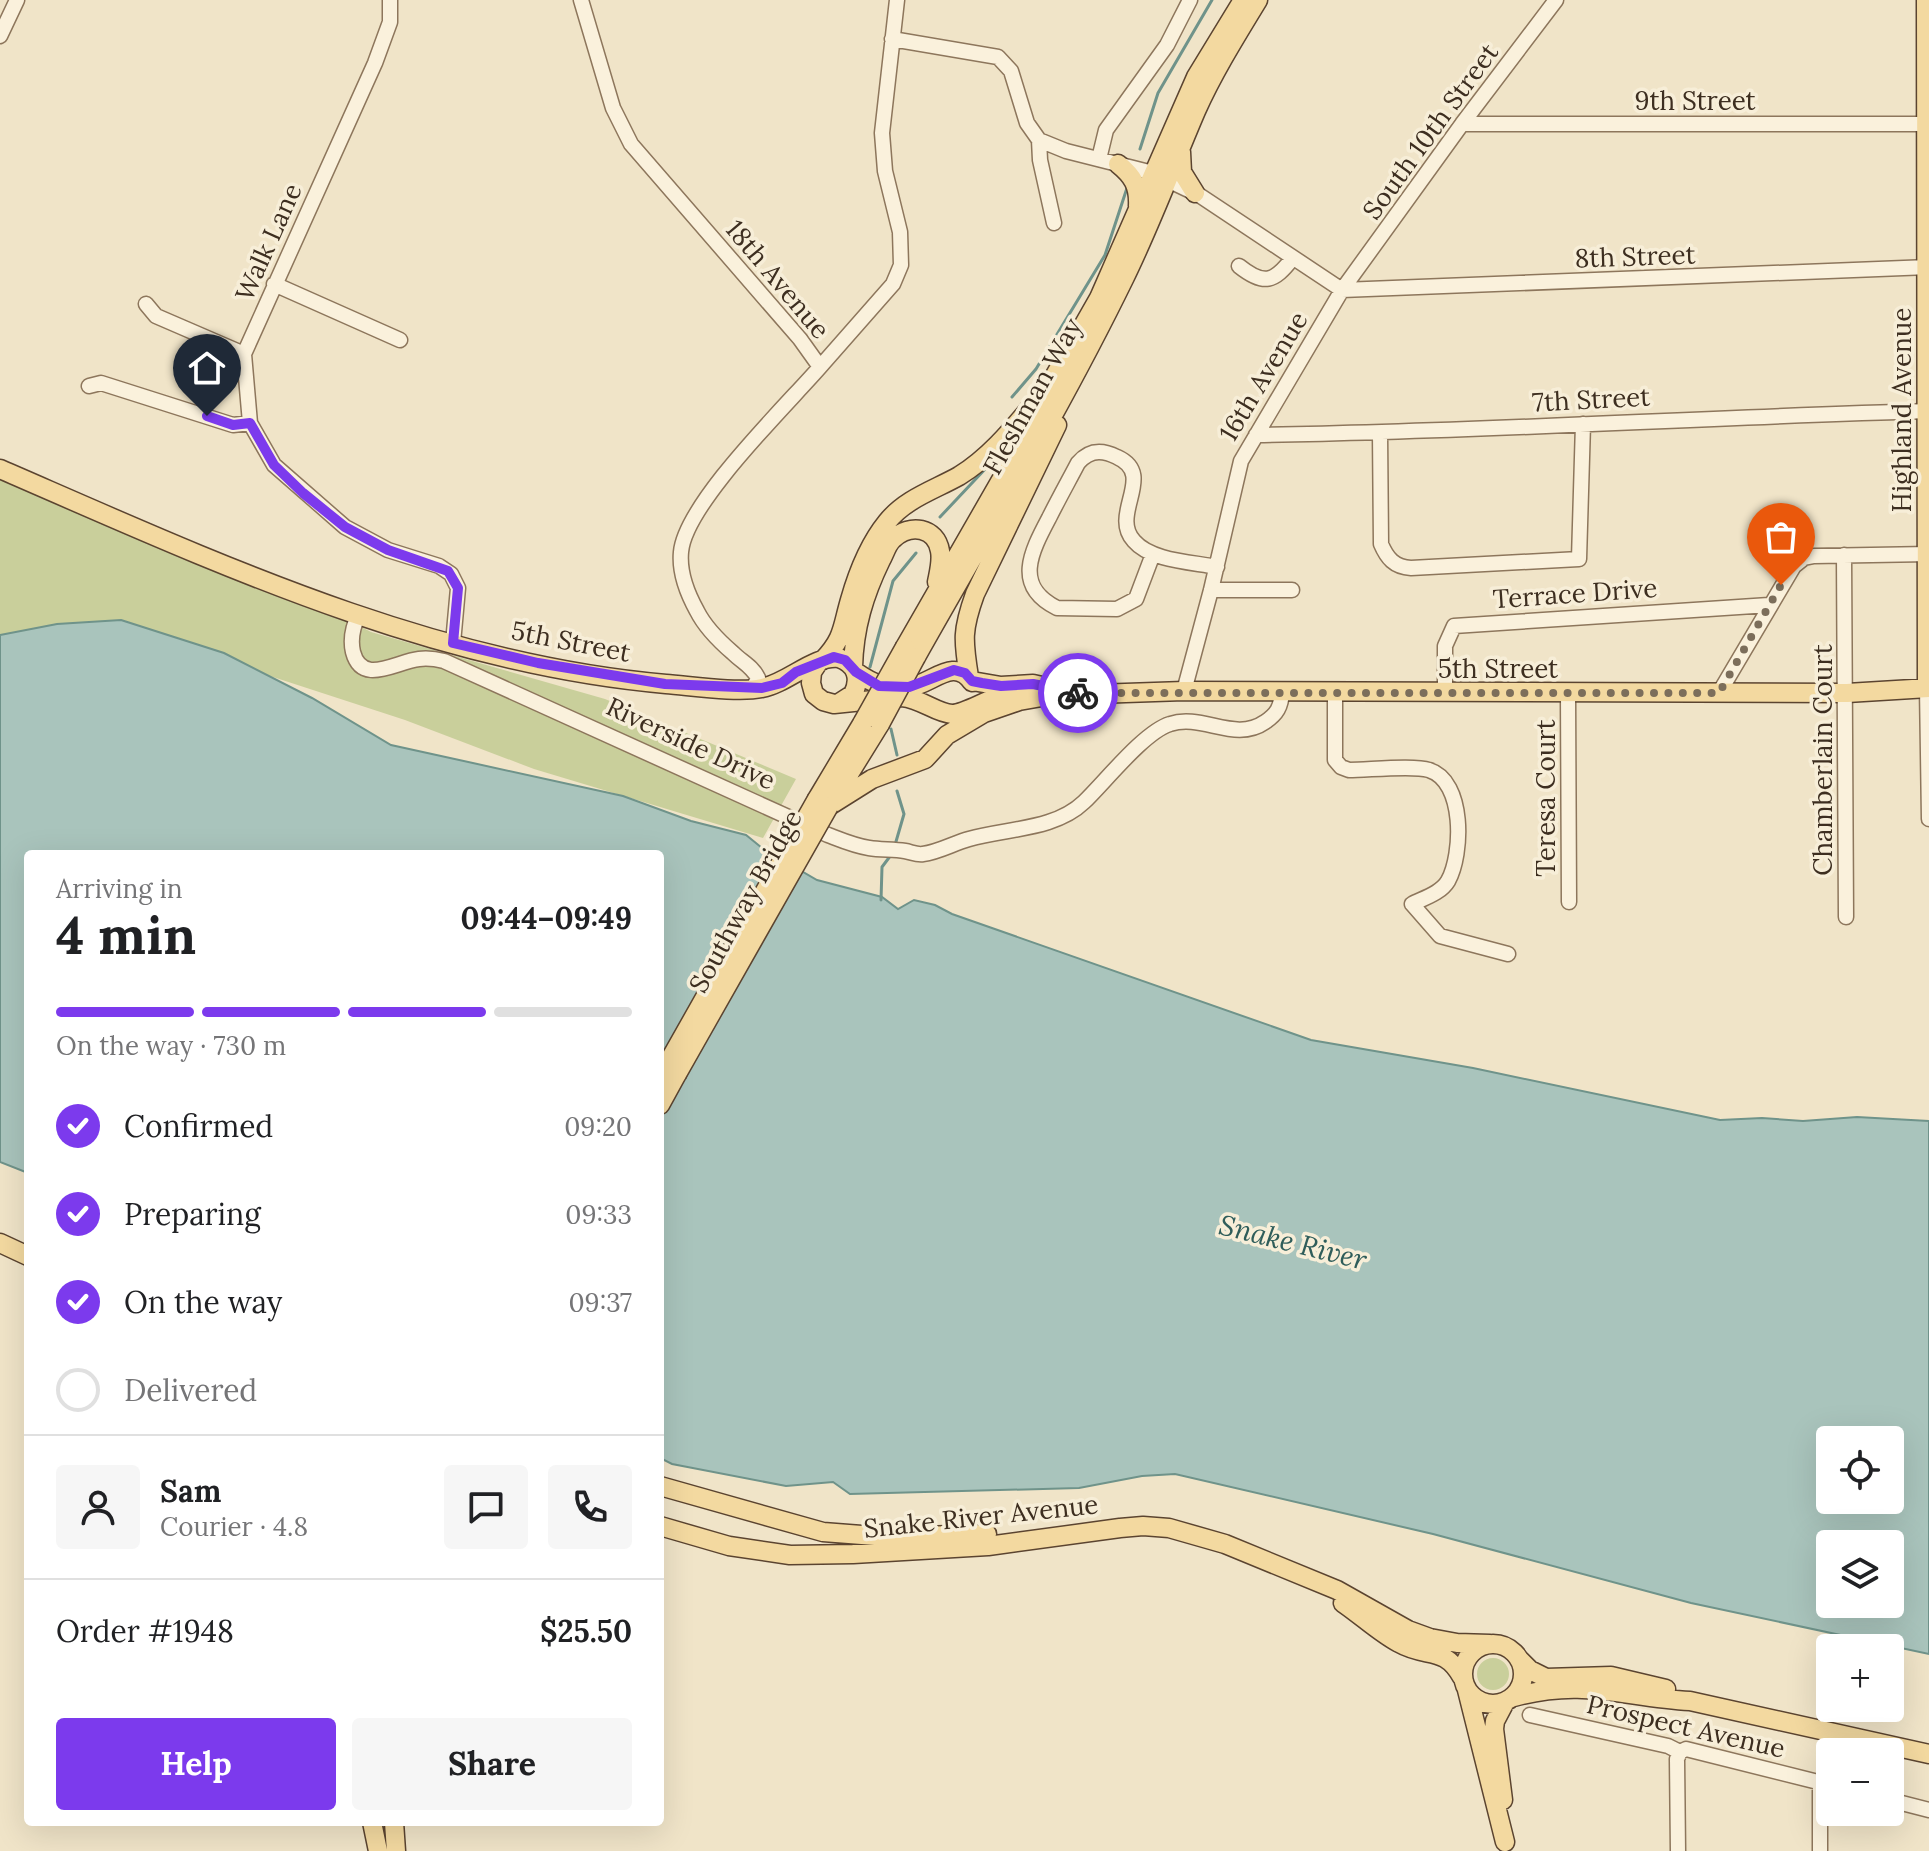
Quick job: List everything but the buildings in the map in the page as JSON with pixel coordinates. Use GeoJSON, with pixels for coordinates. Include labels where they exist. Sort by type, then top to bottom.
{"type":"FeatureCollection","features":[{"type":"Feature","properties":{"kind":"main road","name":"Fleshman Way"},"geometry":{"type":"LineString","coordinates":[[823,802],[1073,382],[1127,274],[1196,77],[1243,0]]}},
{"type":"Feature","properties":{"kind":"main road","name":"Fleshman Way"},"geometry":{"type":"LineString","coordinates":[[911,652],[935,592],[1009,466],[1050,384],[1099,298],[1137,213],[1181,149],[1213,77],[1258,0]]}},
{"type":"Feature","properties":{"kind":"main road","name":"Highland Avenue"},"geometry":{"type":"LineString","coordinates":[[1926,0],[1928,688]]}},
{"type":"Feature","properties":{"kind":"main road"},"geometry":{"type":"LineString","coordinates":[[1181,149],[1182,172],[1195,193]]}},
{"type":"Feature","properties":{"kind":"main road"},"geometry":{"type":"LineString","coordinates":[[1118,164],[1129,173],[1137,186],[1137,213]]}},
{"type":"Feature","properties":{"kind":"main road"},"geometry":{"type":"LineString","coordinates":[[894,770],[923,747],[937,728],[963,710],[975,692],[963,649],[964,623],[975,594],[1054,434],[1073,382]]}},
{"type":"Feature","properties":{"kind":"main road"},"geometry":{"type":"LineString","coordinates":[[814,694],[811,678],[844,632],[860,570],[873,541],[888,520],[907,502],[961,474],[984,456],[1010,432],[1050,384]]}},
{"type":"Feature","properties":{"kind":"main road"},"geometry":{"type":"LineString","coordinates":[[0,469],[165,542],[357,614]]}},
{"type":"Feature","properties":{"kind":"main road"},"geometry":{"type":"LineString","coordinates":[[839,703],[853,694],[857,683],[854,670],[857,620],[867,591],[890,541],[902,532],[914,528],[928,532],[937,540],[941,565],[935,592]]}},
{"type":"Feature","properties":{"kind":"main road","name":"5th Street"},"geometry":{"type":"LineString","coordinates":[[357,614],[453,643],[623,679],[753,689],[782,683],[796,672],[821,661]]}},
{"type":"Feature","properties":{"kind":"main road"},"geometry":{"type":"LineString","coordinates":[[821,661],[839,658],[854,670]]}},
{"type":"Feature","properties":{"kind":"main road","name":"5th Street"},"geometry":{"type":"LineString","coordinates":[[854,670],[879,686],[924,684],[948,670],[1001,686],[1033,684],[1068,692]]}},
{"type":"Feature","properties":{"kind":"main road"},"geometry":{"type":"LineString","coordinates":[[782,683],[814,694],[828,703],[902,697],[924,701],[941,711],[963,710]]}},
{"type":"Feature","properties":{"kind":"main road","name":"5th Street"},"geometry":{"type":"LineString","coordinates":[[963,710],[1006,694],[1032,693],[1041,697],[1068,692],[1847,693],[1928,688]]}},
{"type":"Feature","properties":{"kind":"main road"},"geometry":{"type":"LineString","coordinates":[[823,802],[925,759],[962,724],[997,707],[1041,697]]}},
{"type":"Feature","properties":{"kind":"main road","name":"Southway Bridge"},"geometry":{"type":"LineString","coordinates":[[664,1069],[823,802]]}},
{"type":"Feature","properties":{"kind":"main road","name":"Southway Bridge"},"geometry":{"type":"LineString","coordinates":[[664,1098],[823,802]]}},
{"type":"Feature","properties":{"kind":"main road"},"geometry":{"type":"LineString","coordinates":[[0,1243],[24,1254]]}},
{"type":"Feature","properties":{"kind":"main road"},"geometry":{"type":"LineString","coordinates":[[669,1489],[823,1532],[888,1537],[1062,1535]]}},
{"type":"Feature","properties":{"kind":"main road","name":"Snake River Avenue"},"geometry":{"type":"LineString","coordinates":[[664,1527],[729,1546],[790,1555],[988,1546],[1143,1526],[1169,1528],[1225,1544],[1350,1596],[1408,1630],[1430,1638],[1490,1644]]}},
{"type":"Feature","properties":{"kind":"main road","name":"Snake River Avenue"},"geometry":{"type":"LineString","coordinates":[[1301,1576],[1398,1643],[1454,1662],[1464,1683]]}},
{"type":"Feature","properties":{"kind":"main road"},"geometry":{"type":"LineString","coordinates":[[1506,1847],[1464,1683],[1464,1666],[1469,1655],[1478,1647],[1490,1644],[1512,1650],[1537,1675],[1546,1678],[1611,1676],[1644,1682],[1690,1701]]}},
{"type":"Feature","properties":{"kind":"main road"},"geometry":{"type":"LineString","coordinates":[[1506,1847],[1494,1729],[1495,1721],[1523,1679],[1520,1660]]}},
{"type":"Feature","properties":{"kind":"main road"},"geometry":{"type":"LineString","coordinates":[[1464,1683],[1474,1698],[1484,1704],[1496,1705],[1510,1699],[1569,1687],[1596,1688],[1690,1701],[1929,1754]]}},
{"type":"Feature","properties":{"kind":"main road"},"geometry":{"type":"LineString","coordinates":[[361,1826],[365,1851]]}},
{"type":"Feature","properties":{"kind":"main road"},"geometry":{"type":"LineString","coordinates":[[373,1826],[378,1851]]}},
{"type":"Feature","properties":{"kind":"main road"},"geometry":{"type":"LineString","coordinates":[[394,1826],[396,1851]]}},
{"type":"Feature","properties":{"kind":"street"},"geometry":{"type":"LineString","coordinates":[[0,36],[17,0]]}},
{"type":"Feature","properties":{"kind":"street","name":"Walk Lane"},"geometry":{"type":"LineString","coordinates":[[390,0],[390,22],[375,63],[244,354],[250,423],[274,465],[345,527],[388,550],[439,566],[451,574],[458,588],[453,643]]}},
{"type":"Feature","properties":{"kind":"street","name":"18th Avenue"},"geometry":{"type":"LineString","coordinates":[[581,0],[613,108],[631,144],[800,339],[820,367],[709,493],[686,530],[681,550],[681,571],[698,615],[716,638],[754,669],[758,678],[753,689]]}},
{"type":"Feature","properties":{"kind":"street"},"geometry":{"type":"LineString","coordinates":[[820,367],[893,284],[901,265],[900,232],[885,171],[882,133],[897,0]]}},
{"type":"Feature","properties":{"kind":"street"},"geometry":{"type":"LineString","coordinates":[[1099,159],[1106,130],[1167,45],[1190,0]]}},
{"type":"Feature","properties":{"kind":"street","name":"South 10th Street"},"geometry":{"type":"LineString","coordinates":[[1342,290],[1556,0]]}},
{"type":"Feature","properties":{"kind":"street"},"geometry":{"type":"LineString","coordinates":[[892,39],[998,57],[1011,71],[1027,123],[1039,140],[1040,160],[1054,223]]}},
{"type":"Feature","properties":{"kind":"street","name":"9th Street"},"geometry":{"type":"LineString","coordinates":[[1462,124],[1928,124]]}},
{"type":"Feature","properties":{"kind":"street"},"geometry":{"type":"LineString","coordinates":[[1039,140],[1066,151],[1160,176],[1195,193],[1342,290]]}},
{"type":"Feature","properties":{"kind":"street"},"geometry":{"type":"LineString","coordinates":[[1239,266],[1251,276],[1263,280],[1280,274],[1292,259]]}},
{"type":"Feature","properties":{"kind":"street","name":"8th Street"},"geometry":{"type":"LineString","coordinates":[[1342,290],[1928,267]]}},
{"type":"Feature","properties":{"kind":"street"},"geometry":{"type":"LineString","coordinates":[[274,284],[400,340]]}},
{"type":"Feature","properties":{"kind":"street","name":"16th Avenue"},"geometry":{"type":"LineString","coordinates":[[1184,691],[1241,461],[1342,290]]}},
{"type":"Feature","properties":{"kind":"street"},"geometry":{"type":"LineString","coordinates":[[146,304],[156,316],[244,354]]}},
{"type":"Feature","properties":{"kind":"street"},"geometry":{"type":"LineString","coordinates":[[89,386],[101,383],[233,425],[250,423]]}},
{"type":"Feature","properties":{"kind":"street","name":"7th Street"},"geometry":{"type":"LineString","coordinates":[[1256,435],[1380,433],[1928,411]]}},
{"type":"Feature","properties":{"kind":"street"},"geometry":{"type":"LineString","coordinates":[[1380,433],[1381,544],[1394,564],[1411,568],[1579,559],[1583,424]]}},
{"type":"Feature","properties":{"kind":"street"},"geometry":{"type":"LineString","coordinates":[[1153,554],[1136,599],[1117,609],[1057,608],[1036,591],[1029,573],[1031,551],[1078,463],[1092,452],[1109,453],[1132,467],[1134,482],[1126,516],[1127,526],[1136,544],[1153,554],[1217,567]]}},
{"type":"Feature","properties":{"kind":"street"},"geometry":{"type":"LineString","coordinates":[[1719,693],[1769,605],[1794,566],[1804,558],[1928,554]]}},
{"type":"Feature","properties":{"kind":"street","name":"Chamberlain Court"},"geometry":{"type":"LineString","coordinates":[[1844,555],[1846,917]]}},
{"type":"Feature","properties":{"kind":"street"},"geometry":{"type":"LineString","coordinates":[[1211,590],[1292,590]]}},
{"type":"Feature","properties":{"kind":"street","name":"Terrace Drive"},"geometry":{"type":"LineString","coordinates":[[1445,693],[1445,646],[1454,626],[1769,605]]}},
{"type":"Feature","properties":{"kind":"street","name":"Riverside Drive"},"geometry":{"type":"LineString","coordinates":[[357,614],[352,647],[357,663],[365,670],[375,671],[417,659],[444,661],[828,835],[865,848],[920,855],[971,838],[1063,818],[1167,724],[1199,722],[1229,730],[1248,730],[1274,716],[1281,705],[1282,692]]}},
{"type":"Feature","properties":{"kind":"street","name":"Highland Avenue"},"geometry":{"type":"LineString","coordinates":[[1928,688],[1929,819]]}},
{"type":"Feature","properties":{"kind":"street"},"geometry":{"type":"LineString","coordinates":[[1335,693],[1335,760],[1341,767],[1349,770],[1428,769],[1441,776],[1450,788],[1456,805],[1458,828],[1451,873],[1447,884],[1412,904],[1440,936],[1508,954]]}},
{"type":"Feature","properties":{"kind":"street","name":"Teresa Court"},"geometry":{"type":"LineString","coordinates":[[1568,694],[1569,902]]}},
{"type":"Feature","properties":{"kind":"street","name":"Prospect Avenue"},"geometry":{"type":"LineString","coordinates":[[1530,1715],[1816,1782]]}},
{"type":"Feature","properties":{"kind":"street"},"geometry":{"type":"LineString","coordinates":[[1678,1851],[1677,1759],[1680,1752]]}},
{"type":"Feature","properties":{"kind":"street"},"geometry":{"type":"LineString","coordinates":[[1904,1804],[1929,1810]]}},
{"type":"Feature","properties":{"kind":"street"},"geometry":{"type":"LineString","coordinates":[[1820,1851],[1822,1826]]}},
{"type":"Feature","properties":{"kind":"green space"},"geometry":{"type":"Polygon","coordinates":[[[0,478],[371,632],[605,699],[796,779],[763,838],[534,769],[405,720],[270,676],[224,653],[121,620],[57,624],[0,635],[0,478]]]}},
{"type":"Feature","properties":{"kind":"green space"},"geometry":{"type":"Polygon","coordinates":[[[1493,1658],[1505,1662],[1509,1674],[1505,1686],[1493,1690],[1481,1686],[1477,1674],[1481,1662],[1493,1658]]]}},
{"type":"Feature","properties":{"kind":"water","name":"Snake River"},"geometry":{"type":"Polygon","coordinates":[[[121,620],[224,653],[312,698],[391,745],[623,796],[691,821],[746,835],[762,848],[817,880],[882,897],[898,909],[914,900],[935,905],[952,914],[1311,1040],[1473,1068],[1720,1120],[1762,1118],[1803,1121],[1857,1117],[1929,1121],[1929,1654],[1904,1649],[1904,1634],[1836,1634],[1691,1603],[1433,1534],[1175,1474],[1142,1476],[1079,1488],[850,1494],[833,1482],[786,1486],[664,1460],[664,850],[24,850],[24,1171],[0,1162],[0,635],[57,624],[121,620]]]}},
{"type":"Feature","properties":{"kind":"waterway"},"geometry":{"type":"LineString","coordinates":[[1140,149],[1158,93],[1212,0]]}},
{"type":"Feature","properties":{"kind":"waterway"},"geometry":{"type":"LineString","coordinates":[[1012,397],[1036,369],[1105,255],[1127,188]]}},
{"type":"Feature","properties":{"kind":"waterway"},"geometry":{"type":"LineString","coordinates":[[940,517],[988,466]]}},
{"type":"Feature","properties":{"kind":"waterway"},"geometry":{"type":"LineString","coordinates":[[870,667],[893,581],[916,553]]}},
{"type":"Feature","properties":{"kind":"waterway"},"geometry":{"type":"LineString","coordinates":[[891,729],[897,755]]}},
{"type":"Feature","properties":{"kind":"waterway"},"geometry":{"type":"LineString","coordinates":[[895,845],[904,814],[897,791]]}},
{"type":"Feature","properties":{"kind":"waterway"},"geometry":{"type":"LineString","coordinates":[[881,900],[882,867],[891,855]]}},
{"type":"Feature","properties":{"kind":"way so far"},"geometry":{"type":"LineString","coordinates":[[1078,693],[1719,693],[1781,585]]}},
{"type":"Feature","properties":{"kind":"route"},"geometry":{"type":"LineString","coordinates":[[207,416],[233,425],[250,423],[274,465],[345,527],[388,550],[448,571],[458,588],[453,643],[538,663],[665,684],[762,688],[782,683],[796,672],[834,657],[845,660],[856,672],[879,686],[924,684],[943,672],[954,670],[982,683],[1001,686],[1033,684],[1078,693]]}}]}
